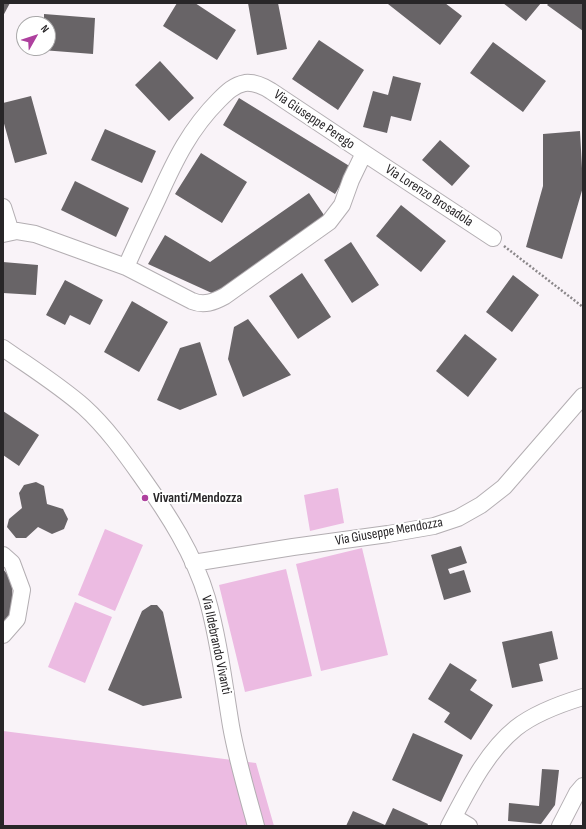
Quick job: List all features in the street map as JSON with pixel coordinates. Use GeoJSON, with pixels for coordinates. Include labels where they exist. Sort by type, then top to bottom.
{"type":"FeatureCollection","features":[{"type":"Feature","properties":{"kind":"street","name":"Via Giuseppe Perego"},"geometry":{"type":"LineString","coordinates":[[7,233],[22,232],[35,234],[126,267],[195,302],[204,304],[217,300],[329,222],[337,214],[342,205],[351,180],[364,153],[271,91],[255,84],[248,83],[237,85],[226,93],[213,106],[199,121],[188,137],[170,171],[126,267]]}},
{"type":"Feature","properties":{"kind":"street","name":"Via Lorenzo Brosadola"},"geometry":{"type":"LineString","coordinates":[[364,153],[493,238]]}},
{"type":"Feature","properties":{"kind":"street"},"geometry":{"type":"LineString","coordinates":[[3,207],[7,233]]}},
{"type":"Feature","properties":{"kind":"street","name":"Via Ildebrando Vivanti"},"geometry":{"type":"LineString","coordinates":[[3,348],[67,393],[104,427],[154,494],[176,528],[205,591],[212,620],[234,744],[256,826]]}},
{"type":"Feature","properties":{"kind":"street","name":"Via Giuseppe Mendozza"},"geometry":{"type":"LineString","coordinates":[[193,563],[388,534],[434,526],[458,518],[481,505],[504,487],[583,396]]}},
{"type":"Feature","properties":{"kind":"street"},"geometry":{"type":"LineString","coordinates":[[3,555],[12,563],[22,590],[17,619],[3,635]]}},
{"type":"Feature","properties":{"kind":"street"},"geometry":{"type":"LineString","coordinates":[[469,826],[452,822],[482,769],[494,751],[508,735],[523,723],[536,716],[583,697]]}},
{"type":"Feature","properties":{"kind":"street"},"geometry":{"type":"LineString","coordinates":[[560,826],[577,793],[583,786]]}},
{"type":"Feature","properties":{"kind":"path"},"geometry":{"type":"LineString","coordinates":[[493,238],[583,307]]}},
{"type":"Feature","properties":{"kind":"shaded area"},"geometry":{"type":"Polygon","coordinates":[[[338,488],[344,523],[310,531],[304,495],[338,488]]]}},
{"type":"Feature","properties":{"kind":"shaded area"},"geometry":{"type":"Polygon","coordinates":[[[105,529],[143,545],[115,611],[78,595],[105,529]]]}},
{"type":"Feature","properties":{"kind":"shaded area"},"geometry":{"type":"Polygon","coordinates":[[[362,548],[388,655],[321,671],[296,564],[362,548]]]}},
{"type":"Feature","properties":{"kind":"shaded area"},"geometry":{"type":"Polygon","coordinates":[[[286,569],[312,676],[245,692],[219,585],[286,569]]]}},
{"type":"Feature","properties":{"kind":"shaded area"},"geometry":{"type":"Polygon","coordinates":[[[75,602],[112,617],[85,683],[48,667],[75,602]]]}},
{"type":"Feature","properties":{"kind":"shaded area"},"geometry":{"type":"Polygon","coordinates":[[[3,731],[256,763],[274,826],[3,826],[3,731]]]}},
{"type":"Feature","properties":{"kind":"building"},"geometry":{"type":"Polygon","coordinates":[[[3,3],[10,3],[3,16],[3,3]]]}},
{"type":"Feature","properties":{"kind":"building"},"geometry":{"type":"Polygon","coordinates":[[[177,3],[195,3],[236,30],[217,60],[163,26],[177,3]]]}},
{"type":"Feature","properties":{"kind":"building"},"geometry":{"type":"Polygon","coordinates":[[[248,3],[278,3],[287,49],[257,55],[248,3]]]}},
{"type":"Feature","properties":{"kind":"building"},"geometry":{"type":"Polygon","coordinates":[[[445,3],[462,16],[440,45],[388,4],[445,3]]]}},
{"type":"Feature","properties":{"kind":"building"},"geometry":{"type":"Polygon","coordinates":[[[503,3],[541,3],[526,21],[503,3]]]}},
{"type":"Feature","properties":{"kind":"building"},"geometry":{"type":"Polygon","coordinates":[[[549,3],[583,3],[583,31],[547,5],[549,3]]]}},
{"type":"Feature","properties":{"kind":"building"},"geometry":{"type":"Polygon","coordinates":[[[44,14],[95,18],[93,54],[56,51],[56,16],[44,16],[44,14]]]}},
{"type":"Feature","properties":{"kind":"building"},"geometry":{"type":"Polygon","coordinates":[[[319,40],[364,70],[338,110],[292,79],[319,40]]]}},
{"type":"Feature","properties":{"kind":"building"},"geometry":{"type":"Polygon","coordinates":[[[493,42],[546,81],[523,112],[470,73],[493,42]]]}},
{"type":"Feature","properties":{"kind":"building"},"geometry":{"type":"Polygon","coordinates":[[[160,61],[194,98],[169,121],[135,85],[160,61]]]}},
{"type":"Feature","properties":{"kind":"building"},"geometry":{"type":"Polygon","coordinates":[[[393,76],[421,83],[411,121],[391,116],[387,133],[363,127],[373,91],[388,95],[393,76]]]}},
{"type":"Feature","properties":{"kind":"building"},"geometry":{"type":"Polygon","coordinates":[[[31,96],[47,154],[15,163],[3,120],[3,103],[31,96]]]}},
{"type":"Feature","properties":{"kind":"building"},"geometry":{"type":"Polygon","coordinates":[[[239,98],[351,167],[335,194],[223,125],[239,98]]]}},
{"type":"Feature","properties":{"kind":"building"},"geometry":{"type":"Polygon","coordinates":[[[105,129],[156,151],[142,183],[91,160],[105,129]]]}},
{"type":"Feature","properties":{"kind":"building"},"geometry":{"type":"Polygon","coordinates":[[[580,131],[583,187],[562,259],[526,247],[543,186],[543,134],[580,131]]]}},
{"type":"Feature","properties":{"kind":"building"},"geometry":{"type":"Polygon","coordinates":[[[440,140],[470,166],[452,186],[422,160],[440,140]]]}},
{"type":"Feature","properties":{"kind":"building"},"geometry":{"type":"Polygon","coordinates":[[[201,153],[247,182],[222,223],[175,194],[201,153]]]}},
{"type":"Feature","properties":{"kind":"building"},"geometry":{"type":"Polygon","coordinates":[[[75,181],[129,208],[116,237],[61,210],[75,181]]]}},
{"type":"Feature","properties":{"kind":"building"},"geometry":{"type":"Polygon","coordinates":[[[309,193],[326,218],[214,294],[148,264],[165,235],[210,262],[309,193]]]}},
{"type":"Feature","properties":{"kind":"building"},"geometry":{"type":"Polygon","coordinates":[[[401,205],[446,241],[421,272],[376,236],[401,205]]]}},
{"type":"Feature","properties":{"kind":"building"},"geometry":{"type":"Polygon","coordinates":[[[351,242],[379,285],[352,303],[324,260],[351,242]]]}},
{"type":"Feature","properties":{"kind":"building"},"geometry":{"type":"Polygon","coordinates":[[[3,262],[38,265],[36,295],[3,293],[3,262]]]}},
{"type":"Feature","properties":{"kind":"building"},"geometry":{"type":"Polygon","coordinates":[[[302,273],[331,317],[298,339],[269,296],[302,273]]]}},
{"type":"Feature","properties":{"kind":"building"},"geometry":{"type":"Polygon","coordinates":[[[513,275],[539,295],[512,332],[486,312],[513,275]]]}},
{"type":"Feature","properties":{"kind":"building"},"geometry":{"type":"Polygon","coordinates":[[[65,280],[103,300],[90,325],[70,315],[65,325],[46,315],[65,280]]]}},
{"type":"Feature","properties":{"kind":"building"},"geometry":{"type":"Polygon","coordinates":[[[132,301],[168,322],[139,372],[104,352],[132,301]]]}},
{"type":"Feature","properties":{"kind":"building"},"geometry":{"type":"Polygon","coordinates":[[[248,319],[291,375],[243,397],[228,359],[234,327],[248,319]]]}},
{"type":"Feature","properties":{"kind":"building"},"geometry":{"type":"Polygon","coordinates":[[[465,334],[497,359],[468,397],[436,371],[465,334]]]}},
{"type":"Feature","properties":{"kind":"building"},"geometry":{"type":"Polygon","coordinates":[[[200,342],[217,395],[180,410],[157,400],[180,348],[200,342]]]}},
{"type":"Feature","properties":{"kind":"building"},"geometry":{"type":"Polygon","coordinates":[[[3,411],[39,435],[19,466],[3,455],[3,411]]]}},
{"type":"Feature","properties":{"kind":"building"},"geometry":{"type":"Polygon","coordinates":[[[36,482],[44,486],[47,504],[63,509],[68,519],[64,529],[52,534],[38,527],[26,538],[16,538],[7,527],[9,519],[22,508],[19,493],[24,485],[36,482]]]}},
{"type":"Feature","properties":{"kind":"building"},"geometry":{"type":"Polygon","coordinates":[[[461,546],[467,563],[448,569],[450,574],[464,570],[471,592],[444,600],[431,555],[461,546]]]}},
{"type":"Feature","properties":{"kind":"building"},"geometry":{"type":"Polygon","coordinates":[[[3,569],[7,574],[12,587],[13,601],[10,614],[3,624],[3,569]]]}},
{"type":"Feature","properties":{"kind":"building"},"geometry":{"type":"Polygon","coordinates":[[[151,605],[157,605],[163,612],[182,698],[143,706],[108,690],[142,611],[151,605]]]}},
{"type":"Feature","properties":{"kind":"building"},"geometry":{"type":"Polygon","coordinates":[[[552,631],[558,659],[539,664],[543,681],[512,688],[502,642],[552,631]]]}},
{"type":"Feature","properties":{"kind":"building"},"geometry":{"type":"Polygon","coordinates":[[[450,663],[477,680],[470,690],[493,705],[471,740],[444,722],[450,713],[428,699],[450,663]]]}},
{"type":"Feature","properties":{"kind":"building"},"geometry":{"type":"Polygon","coordinates":[[[413,733],[463,755],[441,802],[392,780],[413,733]]]}},
{"type":"Feature","properties":{"kind":"building"},"geometry":{"type":"Polygon","coordinates":[[[542,769],[559,770],[555,805],[541,824],[508,821],[509,803],[539,806],[542,769]]]}},
{"type":"Feature","properties":{"kind":"building"},"geometry":{"type":"Polygon","coordinates":[[[393,808],[428,824],[427,826],[346,826],[353,811],[385,825],[393,808]]]}},
{"type":"Feature","properties":{"kind":"place","name":"Vivanti/Mendozza"},"geometry":{"type":"Point","coordinates":[145,498]}}]}
